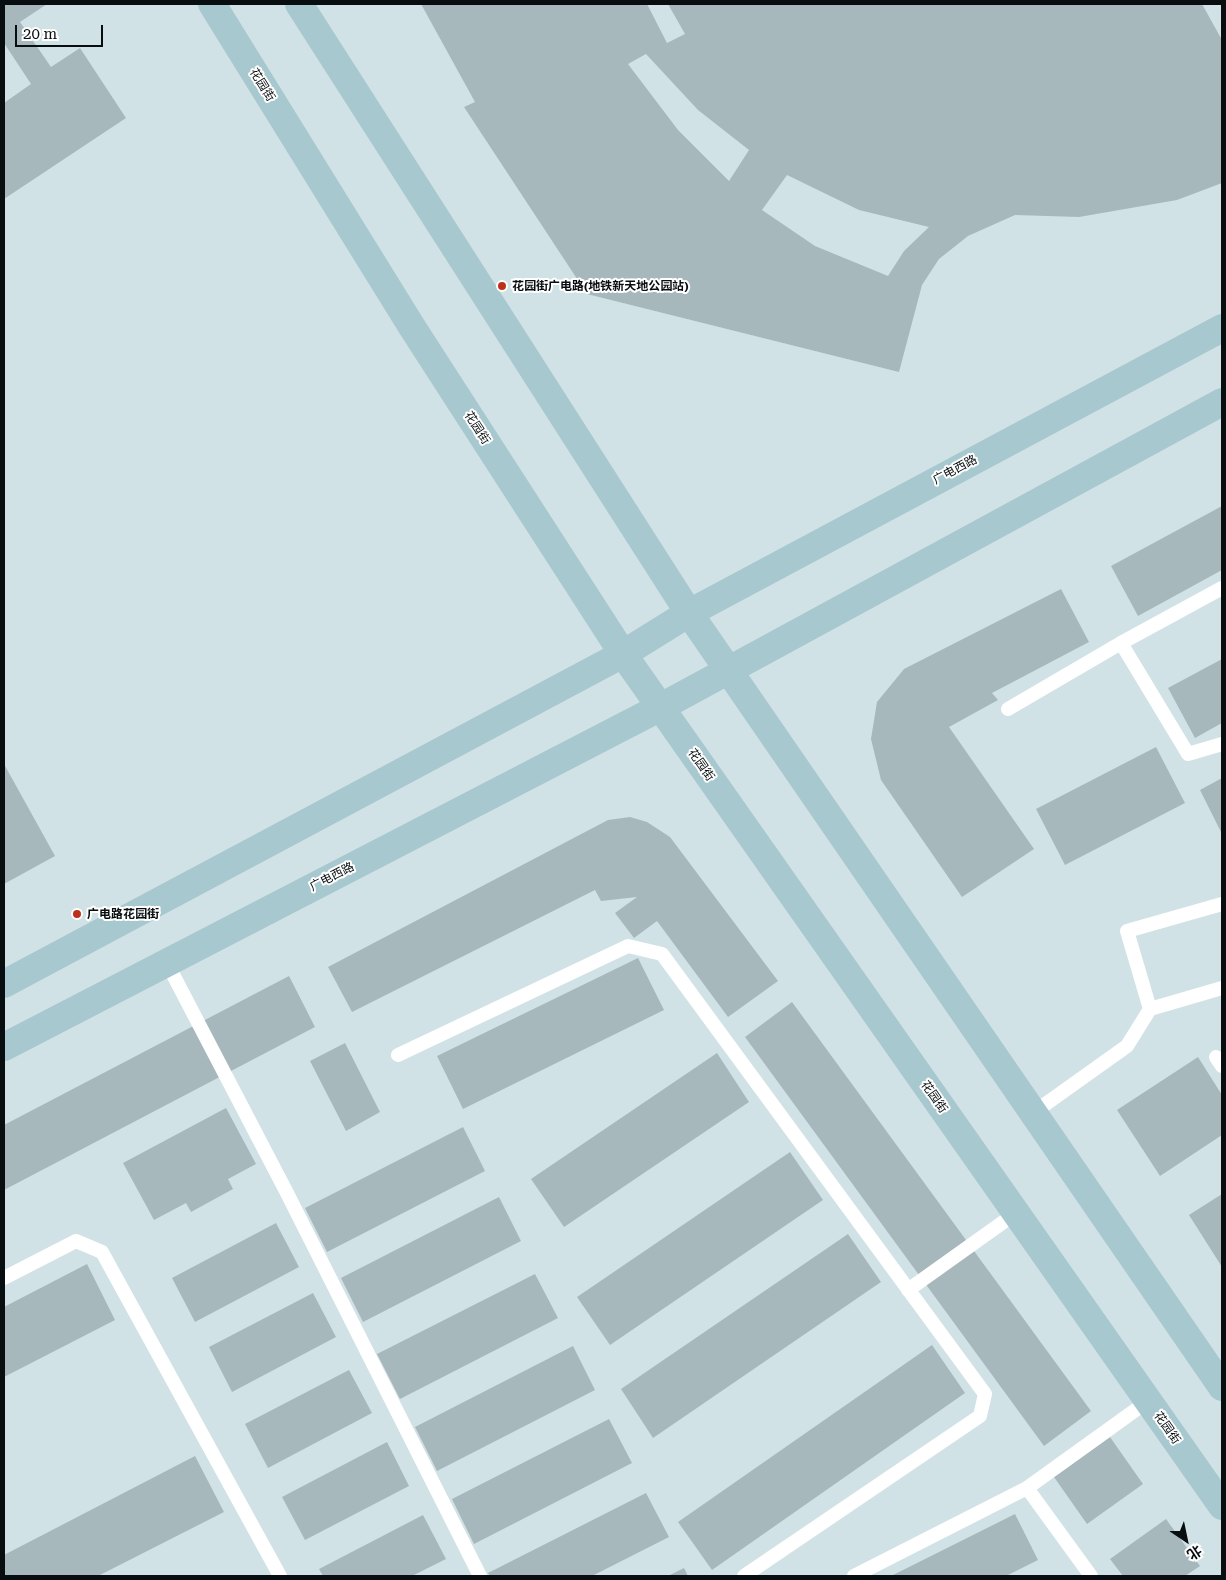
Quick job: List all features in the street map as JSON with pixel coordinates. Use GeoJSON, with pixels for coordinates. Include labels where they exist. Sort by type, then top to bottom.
{"type":"FeatureCollection","features":[{"type":"Feature","properties":{"kind":"main road","name":"花园街"},"geometry":{"type":"LineString","coordinates":[[212,4],[412,327],[624,654],[1222,1506]]}},
{"type":"Feature","properties":{"kind":"main road"},"geometry":{"type":"LineString","coordinates":[[298,4],[689,613],[1222,1387]]}},
{"type":"Feature","properties":{"kind":"main road","name":"广电西路"},"geometry":{"type":"LineString","coordinates":[[4,984],[624,654],[689,613],[1222,328]]}},
{"type":"Feature","properties":{"kind":"main road"},"geometry":{"type":"LineString","coordinates":[[728,671],[1222,402]]}},
{"type":"Feature","properties":{"kind":"main road","name":"广电西路"},"geometry":{"type":"LineString","coordinates":[[4,1047],[728,671]]}},
{"type":"Feature","properties":{"kind":"lane"},"geometry":{"type":"LineString","coordinates":[[1008,709],[1121,643],[1222,588]]}},
{"type":"Feature","properties":{"kind":"lane"},"geometry":{"type":"LineString","coordinates":[[1121,643],[1188,754],[1222,744]]}},
{"type":"Feature","properties":{"kind":"lane"},"geometry":{"type":"LineString","coordinates":[[1150,1009],[1127,931],[1222,904]]}},
{"type":"Feature","properties":{"kind":"lane"},"geometry":{"type":"LineString","coordinates":[[398,1055],[628,946],[662,954],[985,1394],[980,1416],[744,1576]]}},
{"type":"Feature","properties":{"kind":"lane"},"geometry":{"type":"LineString","coordinates":[[167,963],[287,1193],[480,1576]]}},
{"type":"Feature","properties":{"kind":"lane"},"geometry":{"type":"LineString","coordinates":[[1033,1113],[1127,1046],[1150,1009],[1222,988]]}},
{"type":"Feature","properties":{"kind":"lane"},"geometry":{"type":"LineString","coordinates":[[908,1290],[1016,1213]]}},
{"type":"Feature","properties":{"kind":"lane"},"geometry":{"type":"LineString","coordinates":[[4,1278],[76,1241],[102,1252],[280,1576]]}},
{"type":"Feature","properties":{"kind":"lane"},"geometry":{"type":"LineString","coordinates":[[854,1576],[1027,1488],[1148,1401]]}},
{"type":"Feature","properties":{"kind":"lane"},"geometry":{"type":"LineString","coordinates":[[1027,1488],[1091,1576]]}},
{"type":"Feature","properties":{"kind":"building"},"geometry":{"type":"Polygon","coordinates":[[[4,4],[47,4],[20,22],[51,67],[80,48],[126,118],[4,199],[4,103],[31,84],[4,43],[4,4]]]}},
{"type":"Feature","properties":{"kind":"building"},"geometry":{"type":"Polygon","coordinates":[[[421,4],[647,4],[667,43],[685,34],[668,4],[1202,4],[1222,40],[1222,183],[1177,200],[1079,217],[1015,215],[968,236],[939,259],[922,285],[899,372],[587,294],[464,107],[475,102],[421,4]],[[646,54],[628,64],[678,130],[729,181],[749,150],[698,110],[646,54]],[[787,175],[762,210],[815,246],[888,276],[904,251],[929,227],[859,210],[787,175]]]}},
{"type":"Feature","properties":{"kind":"building"},"geometry":{"type":"Polygon","coordinates":[[[1222,506],[1222,570],[1138,616],[1111,566],[1222,506]]]}},
{"type":"Feature","properties":{"kind":"building"},"geometry":{"type":"Polygon","coordinates":[[[1061,589],[1089,642],[992,693],[998,700],[949,727],[1034,849],[962,897],[881,780],[871,739],[877,702],[904,669],[1061,589]]]}},
{"type":"Feature","properties":{"kind":"building"},"geometry":{"type":"Polygon","coordinates":[[[1222,659],[1222,723],[1195,738],[1168,688],[1222,659]]]}},
{"type":"Feature","properties":{"kind":"building"},"geometry":{"type":"Polygon","coordinates":[[[1156,747],[1185,803],[1065,865],[1036,809],[1156,747]]]}},
{"type":"Feature","properties":{"kind":"building"},"geometry":{"type":"Polygon","coordinates":[[[4,764],[55,856],[4,884],[4,764]]]}},
{"type":"Feature","properties":{"kind":"building"},"geometry":{"type":"Polygon","coordinates":[[[1222,778],[1222,834],[1200,790],[1222,778]]]}},
{"type":"Feature","properties":{"kind":"building"},"geometry":{"type":"Polygon","coordinates":[[[630,817],[647,822],[670,837],[778,981],[728,1017],[657,921],[634,938],[615,913],[637,897],[601,901],[595,890],[352,1012],[328,967],[608,820],[630,817]]]}},
{"type":"Feature","properties":{"kind":"building"},"geometry":{"type":"Polygon","coordinates":[[[638,958],[664,1010],[463,1109],[437,1056],[638,958]]]}},
{"type":"Feature","properties":{"kind":"building"},"geometry":{"type":"Polygon","coordinates":[[[289,976],[315,1027],[4,1190],[4,1125],[289,976]]]}},
{"type":"Feature","properties":{"kind":"building"},"geometry":{"type":"Polygon","coordinates":[[[792,1002],[1091,1411],[1044,1446],[745,1037],[792,1002]]]}},
{"type":"Feature","properties":{"kind":"building"},"geometry":{"type":"Polygon","coordinates":[[[345,1043],[380,1112],[346,1131],[310,1061],[345,1043]]]}},
{"type":"Feature","properties":{"kind":"building"},"geometry":{"type":"Polygon","coordinates":[[[717,1053],[749,1102],[564,1227],[531,1179],[717,1053]]]}},
{"type":"Feature","properties":{"kind":"building"},"geometry":{"type":"Polygon","coordinates":[[[1198,1057],[1222,1095],[1222,1135],[1160,1176],[1117,1110],[1198,1057]]]}},
{"type":"Feature","properties":{"kind":"building"},"geometry":{"type":"Polygon","coordinates":[[[226,1108],[256,1164],[228,1179],[233,1189],[191,1212],[186,1203],[154,1220],[123,1163],[226,1108]]]}},
{"type":"Feature","properties":{"kind":"building"},"geometry":{"type":"Polygon","coordinates":[[[463,1127],[485,1171],[327,1252],[305,1208],[463,1127]]]}},
{"type":"Feature","properties":{"kind":"building"},"geometry":{"type":"Polygon","coordinates":[[[790,1152],[823,1200],[610,1345],[577,1297],[790,1152]]]}},
{"type":"Feature","properties":{"kind":"building"},"geometry":{"type":"Polygon","coordinates":[[[1222,1194],[1222,1267],[1189,1215],[1222,1194]]]}},
{"type":"Feature","properties":{"kind":"building"},"geometry":{"type":"Polygon","coordinates":[[[499,1197],[521,1241],[363,1322],[341,1278],[499,1197]]]}},
{"type":"Feature","properties":{"kind":"building"},"geometry":{"type":"Polygon","coordinates":[[[276,1223],[299,1267],[195,1322],[172,1278],[276,1223]]]}},
{"type":"Feature","properties":{"kind":"building"},"geometry":{"type":"Polygon","coordinates":[[[848,1234],[881,1282],[653,1438],[621,1389],[848,1234]]]}},
{"type":"Feature","properties":{"kind":"building"},"geometry":{"type":"Polygon","coordinates":[[[87,1264],[115,1320],[4,1377],[4,1307],[87,1264]]]}},
{"type":"Feature","properties":{"kind":"building"},"geometry":{"type":"Polygon","coordinates":[[[535,1274],[558,1318],[400,1399],[377,1354],[535,1274]]]}},
{"type":"Feature","properties":{"kind":"building"},"geometry":{"type":"Polygon","coordinates":[[[313,1293],[336,1337],[232,1392],[209,1347],[313,1293]]]}},
{"type":"Feature","properties":{"kind":"building"},"geometry":{"type":"Polygon","coordinates":[[[932,1345],[965,1393],[712,1570],[678,1522],[932,1345]]]}},
{"type":"Feature","properties":{"kind":"building"},"geometry":{"type":"Polygon","coordinates":[[[573,1346],[595,1390],[437,1471],[415,1427],[573,1346]]]}},
{"type":"Feature","properties":{"kind":"building"},"geometry":{"type":"Polygon","coordinates":[[[349,1370],[372,1413],[268,1468],[245,1424],[349,1370]]]}},
{"type":"Feature","properties":{"kind":"building"},"geometry":{"type":"Polygon","coordinates":[[[609,1419],[632,1463],[474,1544],[452,1499],[609,1419]]]}},
{"type":"Feature","properties":{"kind":"building"},"geometry":{"type":"Polygon","coordinates":[[[1110,1437],[1143,1484],[1087,1524],[1054,1477],[1110,1437]]]}},
{"type":"Feature","properties":{"kind":"building"},"geometry":{"type":"Polygon","coordinates":[[[387,1442],[409,1486],[305,1540],[282,1497],[387,1442]]]}},
{"type":"Feature","properties":{"kind":"building"},"geometry":{"type":"Polygon","coordinates":[[[195,1456],[224,1512],[98,1576],[4,1576],[4,1555],[195,1456]]]}},
{"type":"Feature","properties":{"kind":"building"},"geometry":{"type":"Polygon","coordinates":[[[646,1493],[669,1537],[592,1576],[490,1576],[488,1573],[646,1493]]]}},
{"type":"Feature","properties":{"kind":"building"},"geometry":{"type":"Polygon","coordinates":[[[1015,1514],[1038,1560],[1006,1576],[891,1576],[1015,1514]]]}},
{"type":"Feature","properties":{"kind":"building"},"geometry":{"type":"Polygon","coordinates":[[[423,1515],[446,1559],[412,1576],[323,1576],[319,1569],[423,1515]]]}},
{"type":"Feature","properties":{"kind":"building"},"geometry":{"type":"Polygon","coordinates":[[[1166,1519],[1200,1566],[1185,1576],[1123,1576],[1110,1559],[1166,1519]]]}},
{"type":"Feature","properties":{"kind":"building"},"geometry":{"type":"Polygon","coordinates":[[[684,1568],[688,1576],[668,1576],[684,1568]]]}},
{"type":"Feature","properties":{"kind":"place","name":"花园街广电路(地铁新天地公园站)"},"geometry":{"type":"Point","coordinates":[502,286]}},
{"type":"Feature","properties":{"kind":"place","name":"广电路花园街"},"geometry":{"type":"Point","coordinates":[77,914]}}]}
